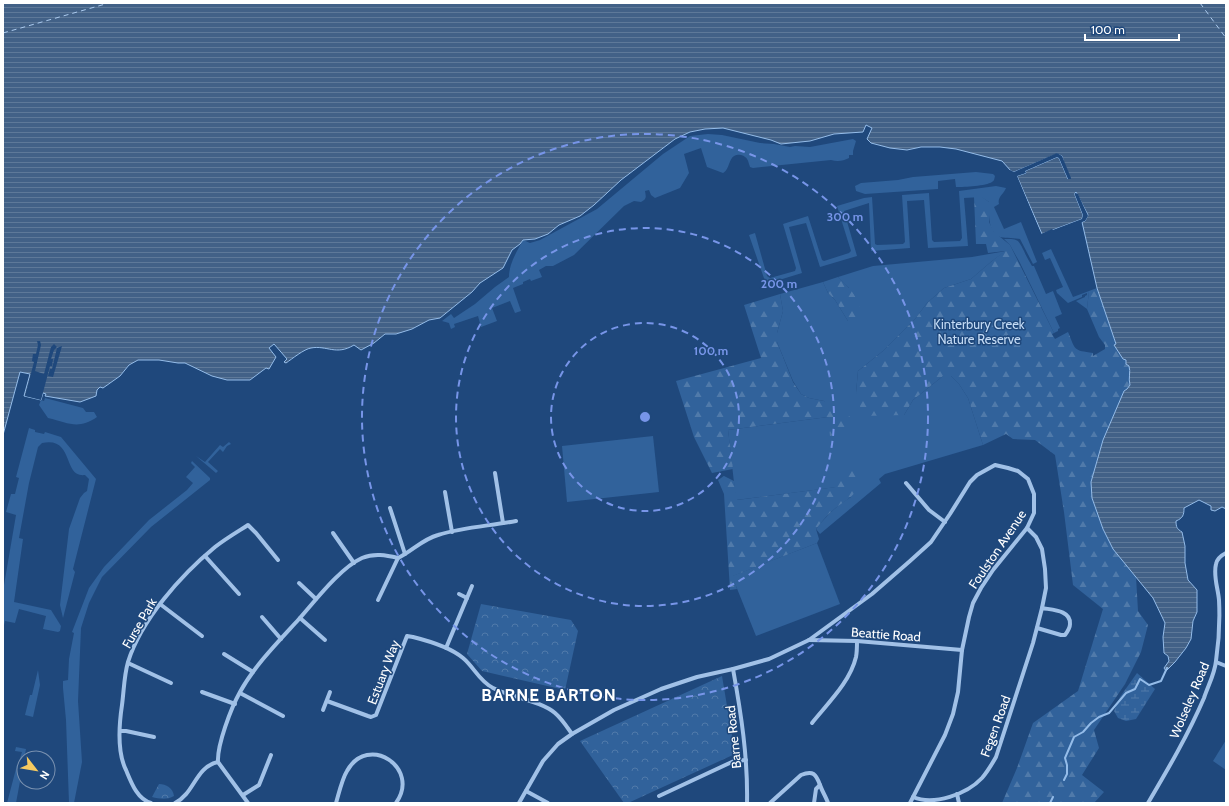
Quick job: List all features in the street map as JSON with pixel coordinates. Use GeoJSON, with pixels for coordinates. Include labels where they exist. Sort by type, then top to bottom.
{"type":"FeatureCollection","features":[{"type":"Feature","properties":{"kind":"street","name":"Foulston Avenue"},"geometry":{"type":"LineString","coordinates":[[519,803],[543,761],[558,744],[572,734],[614,710],[661,690],[697,677],[769,659],[809,640],[857,606],[931,542],[970,482],[977,475],[995,466],[1018,471],[1028,479],[1034,494],[1034,513],[1027,528],[993,570],[973,603],[962,650],[958,692],[953,714],[945,736],[910,803]]}},
{"type":"Feature","properties":{"kind":"street"},"geometry":{"type":"LineString","coordinates":[[495,474],[503,523]]}},
{"type":"Feature","properties":{"kind":"street"},"geometry":{"type":"LineString","coordinates":[[906,483],[929,510],[945,522]]}},
{"type":"Feature","properties":{"kind":"street"},"geometry":{"type":"LineString","coordinates":[[445,492],[452,532]]}},
{"type":"Feature","properties":{"kind":"street"},"geometry":{"type":"LineString","coordinates":[[390,508],[405,554]]}},
{"type":"Feature","properties":{"kind":"street"},"geometry":{"type":"LineString","coordinates":[[378,600],[398,558],[428,539],[452,532],[516,521]]}},
{"type":"Feature","properties":{"kind":"street","name":"Furse Park"},"geometry":{"type":"LineString","coordinates":[[151,803],[146,802],[140,797],[124,767],[120,751],[120,716],[124,678],[134,647],[152,615],[168,594],[216,546],[248,525],[278,560]]}},
{"type":"Feature","properties":{"kind":"street","name":"Fegen Road"},"geometry":{"type":"LineString","coordinates":[[914,797],[920,800],[934,801],[957,794],[982,779],[996,757],[1037,628],[1046,588],[1042,549],[1036,537],[1027,528]]}},
{"type":"Feature","properties":{"kind":"street"},"geometry":{"type":"LineString","coordinates":[[333,533],[354,563]]}},
{"type":"Feature","properties":{"kind":"street","name":"Wolseley Road"},"geometry":{"type":"LineString","coordinates":[[1148,803],[1178,752],[1197,713],[1208,687],[1216,662],[1219,628],[1219,598],[1215,574],[1216,562],[1226,553]]}},
{"type":"Feature","properties":{"kind":"street"},"geometry":{"type":"LineString","coordinates":[[248,803],[218,762],[220,746],[240,693],[253,672],[334,580],[354,563],[370,555],[383,555],[398,558]]}},
{"type":"Feature","properties":{"kind":"street"},"geometry":{"type":"LineString","coordinates":[[205,556],[239,594]]}},
{"type":"Feature","properties":{"kind":"street"},"geometry":{"type":"LineString","coordinates":[[298,583],[316,599]]}},
{"type":"Feature","properties":{"kind":"street"},"geometry":{"type":"LineString","coordinates":[[446,648],[472,586]]}},
{"type":"Feature","properties":{"kind":"street"},"geometry":{"type":"LineString","coordinates":[[459,594],[467,598]]}},
{"type":"Feature","properties":{"kind":"street"},"geometry":{"type":"LineString","coordinates":[[160,604],[202,636]]}},
{"type":"Feature","properties":{"kind":"street"},"geometry":{"type":"LineString","coordinates":[[1037,628],[1065,635],[1070,626],[1069,617],[1066,614],[1042,608]]}},
{"type":"Feature","properties":{"kind":"street"},"geometry":{"type":"LineString","coordinates":[[262,617],[281,639]]}},
{"type":"Feature","properties":{"kind":"street"},"geometry":{"type":"LineString","coordinates":[[300,618],[325,640]]}},
{"type":"Feature","properties":{"kind":"street","name":"Estuary Way"},"geometry":{"type":"LineString","coordinates":[[327,701],[368,716],[373,717],[376,715],[379,711],[407,636],[422,639],[453,651],[463,658],[484,683],[493,688],[544,706],[554,712],[572,734]]}},
{"type":"Feature","properties":{"kind":"street","name":"Beattie Road"},"geometry":{"type":"LineString","coordinates":[[809,640],[857,641],[962,650]]}},
{"type":"Feature","properties":{"kind":"street"},"geometry":{"type":"LineString","coordinates":[[812,723],[850,672],[856,657],[857,641]]}},
{"type":"Feature","properties":{"kind":"street"},"geometry":{"type":"LineString","coordinates":[[224,654],[253,672]]}},
{"type":"Feature","properties":{"kind":"street"},"geometry":{"type":"LineString","coordinates":[[1216,662],[1226,666]]}},
{"type":"Feature","properties":{"kind":"street"},"geometry":{"type":"LineString","coordinates":[[128,663],[171,682]]}},
{"type":"Feature","properties":{"kind":"street","name":"Barne Road"},"geometry":{"type":"LineString","coordinates":[[733,669],[739,702],[746,760],[748,785],[747,803]]}},
{"type":"Feature","properties":{"kind":"street"},"geometry":{"type":"LineString","coordinates":[[202,692],[235,704]]}},
{"type":"Feature","properties":{"kind":"street"},"geometry":{"type":"LineString","coordinates":[[323,710],[330,692]]}},
{"type":"Feature","properties":{"kind":"street"},"geometry":{"type":"LineString","coordinates":[[240,693],[282,716]]}},
{"type":"Feature","properties":{"kind":"street"},"geometry":{"type":"LineString","coordinates":[[120,731],[154,737]]}},
{"type":"Feature","properties":{"kind":"street"},"geometry":{"type":"LineString","coordinates":[[336,803],[347,771],[357,759],[372,754],[381,755],[390,760],[401,772],[403,781],[402,791],[400,798],[396,803]]}},
{"type":"Feature","properties":{"kind":"street"},"geometry":{"type":"LineString","coordinates":[[243,795],[259,785],[271,755]]}},
{"type":"Feature","properties":{"kind":"street"},"geometry":{"type":"LineString","coordinates":[[659,796],[734,761],[746,760]]}},
{"type":"Feature","properties":{"kind":"street"},"geometry":{"type":"LineString","coordinates":[[175,803],[184,798],[201,772],[211,763],[218,762]]}},
{"type":"Feature","properties":{"kind":"street"},"geometry":{"type":"LineString","coordinates":[[770,803],[801,776],[808,773],[818,777],[828,803]]}},
{"type":"Feature","properties":{"kind":"street"},"geometry":{"type":"LineString","coordinates":[[814,803],[816,789],[820,785]]}},
{"type":"Feature","properties":{"kind":"street"},"geometry":{"type":"LineString","coordinates":[[526,791],[548,803]]}},
{"type":"Feature","properties":{"kind":"street"},"geometry":{"type":"LineString","coordinates":[[957,794],[959,803]]}},
{"type":"Feature","properties":{"kind":"green space"},"geometry":{"type":"Polygon","coordinates":[[[708,134],[722,135],[760,143],[790,147],[810,147],[853,139],[856,141],[853,155],[849,155],[849,158],[843,160],[753,168],[750,167],[745,157],[737,155],[732,158],[726,171],[723,173],[707,167],[701,148],[684,154],[689,173],[680,188],[655,198],[651,195],[649,190],[645,191],[646,196],[644,200],[641,202],[634,201],[624,206],[574,255],[553,266],[546,266],[539,270],[542,277],[531,281],[530,279],[513,288],[521,311],[515,313],[510,301],[492,308],[497,321],[481,327],[478,316],[454,324],[455,327],[451,329],[449,323],[442,321],[451,314],[454,318],[475,304],[509,277],[512,262],[523,240],[530,243],[540,240],[597,209],[663,154],[690,136],[708,134]]]}},
{"type":"Feature","properties":{"kind":"green space"},"geometry":{"type":"Polygon","coordinates":[[[976,172],[993,174],[995,176],[994,180],[985,184],[956,187],[955,179],[938,181],[938,189],[865,194],[856,191],[855,186],[861,183],[976,172]]]}},
{"type":"Feature","properties":{"kind":"green space"},"geometry":{"type":"Polygon","coordinates":[[[996,186],[1006,188],[1000,197],[999,204],[994,207],[1004,229],[1021,222],[1037,262],[1033,264],[1020,239],[1000,237],[996,235],[991,227],[989,202],[981,197],[964,198],[968,246],[928,248],[924,200],[907,201],[910,248],[871,251],[869,203],[844,211],[857,256],[820,267],[806,223],[789,227],[802,273],[766,284],[749,235],[755,233],[767,276],[770,278],[795,271],[796,268],[783,224],[808,216],[822,260],[824,261],[851,251],[837,206],[872,197],[875,244],[903,244],[905,242],[902,195],[929,193],[932,240],[934,242],[960,241],[962,238],[959,191],[996,186]]]}},
{"type":"Feature","properties":{"kind":"green space","name":"Kinterbury Creek Nature Reserve"},"geometry":{"type":"Polygon","coordinates":[[[974,197],[982,197],[989,202],[989,222],[994,232],[1010,245],[1054,333],[1052,334],[1055,339],[1068,332],[1074,346],[1078,350],[1093,353],[1093,356],[1105,349],[1105,345],[1099,337],[1087,309],[1089,291],[1097,288],[1116,344],[1114,345],[1126,359],[1130,369],[1130,385],[1124,391],[1103,440],[1091,482],[1103,529],[1113,549],[1136,577],[1138,611],[1148,625],[1141,652],[1125,684],[1094,730],[1099,748],[1082,775],[1104,792],[1094,803],[1002,803],[1017,768],[1033,723],[1078,691],[1103,609],[1073,585],[1055,455],[1035,440],[1013,439],[1006,434],[983,445],[968,398],[959,384],[951,376],[943,376],[913,400],[904,415],[863,416],[856,393],[858,371],[883,351],[915,319],[927,303],[944,288],[971,279],[1005,251],[988,253],[986,244],[976,244],[974,197]]]}},
{"type":"Feature","properties":{"kind":"green space"},"geometry":{"type":"Polygon","coordinates":[[[1004,239],[1017,240],[1019,242],[1032,266],[1034,266],[1046,294],[1053,291],[1062,314],[1055,317],[1060,328],[1058,331],[1054,333],[1020,263],[1010,245],[1004,239]]]}},
{"type":"Feature","properties":{"kind":"green space"},"geometry":{"type":"Polygon","coordinates":[[[1051,249],[1073,297],[1089,291],[1087,309],[1076,301],[1085,297],[1087,293],[1082,295],[1082,297],[1068,303],[1057,293],[1056,290],[1063,287],[1050,258],[1045,260],[1042,253],[1051,249]]]}},
{"type":"Feature","properties":{"kind":"green space"},"geometry":{"type":"Polygon","coordinates":[[[1006,251],[971,279],[944,288],[927,303],[915,319],[883,351],[858,371],[856,393],[904,415],[913,400],[943,376],[951,376],[959,384],[968,398],[983,445],[885,474],[879,479],[881,483],[820,534],[816,529],[820,524],[836,507],[851,497],[837,487],[736,500],[728,430],[828,417],[850,432],[824,401],[809,398],[801,394],[793,381],[777,342],[777,333],[783,311],[780,294],[823,282],[828,293],[835,300],[848,321],[849,288],[838,277],[873,266],[972,257],[1006,251]]]}},
{"type":"Feature","properties":{"kind":"green space"},"geometry":{"type":"Polygon","coordinates":[[[838,277],[852,291],[860,308],[859,321],[852,324],[848,321],[835,300],[828,293],[823,282],[838,277]]]}},
{"type":"Feature","properties":{"kind":"green space"},"geometry":{"type":"Polygon","coordinates":[[[780,294],[783,311],[777,333],[777,342],[793,382],[801,394],[809,398],[824,401],[847,413],[852,420],[850,432],[830,436],[828,417],[728,430],[733,469],[712,473],[694,437],[676,381],[761,358],[744,305],[780,294]]]}},
{"type":"Feature","properties":{"kind":"green space"},"geometry":{"type":"Polygon","coordinates":[[[45,398],[83,408],[86,412],[94,412],[97,417],[79,424],[48,418],[39,405],[41,400],[44,401],[45,398]]]}},
{"type":"Feature","properties":{"kind":"green space"},"geometry":{"type":"Polygon","coordinates":[[[29,428],[35,430],[35,432],[44,434],[45,432],[61,437],[96,479],[73,569],[75,572],[63,618],[60,605],[69,529],[80,498],[87,491],[89,479],[85,475],[78,474],[73,470],[64,451],[59,445],[52,442],[42,443],[38,447],[29,483],[19,538],[23,539],[14,602],[51,610],[61,626],[60,631],[58,632],[43,629],[46,616],[19,609],[15,623],[5,621],[3,629],[3,591],[16,515],[6,512],[11,494],[15,494],[19,478],[16,477],[29,428]]]}},
{"type":"Feature","properties":{"kind":"green space"},"geometry":{"type":"Polygon","coordinates":[[[653,436],[659,492],[567,502],[562,446],[653,436]]]}},
{"type":"Feature","properties":{"kind":"green space"},"geometry":{"type":"Polygon","coordinates":[[[229,442],[231,444],[227,446],[223,452],[220,449],[208,462],[218,471],[216,473],[196,456],[205,462],[220,445],[223,447],[229,442]]]}},
{"type":"Feature","properties":{"kind":"green space"},"geometry":{"type":"Polygon","coordinates":[[[192,461],[210,478],[210,480],[151,527],[102,577],[89,603],[81,628],[78,701],[82,762],[74,803],[69,803],[63,681],[68,680],[69,659],[74,633],[72,632],[89,588],[104,567],[149,520],[187,490],[193,483],[186,477],[195,467],[191,463],[192,461]]]}},
{"type":"Feature","properties":{"kind":"green space"},"geometry":{"type":"Polygon","coordinates":[[[843,468],[859,473],[857,488],[851,497],[829,514],[816,529],[819,539],[817,543],[733,576],[737,589],[730,590],[724,494],[718,480],[724,476],[734,481],[737,500],[836,487],[835,474],[843,468]]]}},
{"type":"Feature","properties":{"kind":"green space"},"geometry":{"type":"Polygon","coordinates":[[[817,543],[840,604],[756,636],[732,576],[817,543]]]}},
{"type":"Feature","properties":{"kind":"green space"},"geometry":{"type":"Polygon","coordinates":[[[481,604],[571,620],[578,631],[565,690],[482,671],[467,654],[481,604]]]}},
{"type":"Feature","properties":{"kind":"green space"},"geometry":{"type":"Polygon","coordinates":[[[38,670],[40,685],[33,717],[25,715],[38,670]]]}},
{"type":"Feature","properties":{"kind":"green space"},"geometry":{"type":"Polygon","coordinates":[[[1137,673],[1155,689],[1136,719],[1126,721],[1118,718],[1114,711],[1120,697],[1137,673]]]}},
{"type":"Feature","properties":{"kind":"green space"},"geometry":{"type":"Polygon","coordinates":[[[722,676],[735,754],[628,803],[624,803],[580,741],[722,676]]]}},
{"type":"Feature","properties":{"kind":"green space"},"geometry":{"type":"Polygon","coordinates":[[[1226,740],[1226,770],[1213,761],[1226,740]]]}},
{"type":"Feature","properties":{"kind":"green space"},"geometry":{"type":"Polygon","coordinates":[[[16,747],[26,749],[26,750],[15,751],[16,747]]]}},
{"type":"Feature","properties":{"kind":"green space"},"geometry":{"type":"Polygon","coordinates":[[[16,769],[16,790],[18,790],[16,803],[7,803],[16,769]]]}},
{"type":"Feature","properties":{"kind":"green space"},"geometry":{"type":"Polygon","coordinates":[[[159,784],[169,787],[174,796],[163,799],[152,797],[159,784]]]}},
{"type":"Feature","properties":{"kind":"shaded area"},"geometry":{"type":"Polygon","coordinates":[[[3,3],[1226,3],[1226,509],[1222,507],[1215,511],[1211,510],[1211,506],[1199,500],[1184,508],[1183,516],[1176,521],[1177,528],[1182,532],[1185,546],[1185,563],[1188,580],[1197,590],[1197,612],[1193,621],[1191,639],[1186,648],[1166,671],[1164,668],[1169,661],[1168,656],[1164,653],[1163,637],[1165,623],[1153,598],[1113,549],[1103,529],[1092,498],[1091,482],[1103,440],[1124,391],[1130,385],[1130,368],[1126,364],[1126,360],[1123,359],[1114,345],[1116,344],[1097,288],[1082,222],[1085,221],[1088,215],[1076,192],[1075,195],[1083,215],[1082,219],[1042,234],[1017,176],[1057,157],[1059,158],[1068,179],[1062,156],[1057,154],[1014,172],[1011,171],[1002,161],[956,149],[921,147],[907,150],[890,148],[871,143],[867,139],[872,128],[866,125],[863,132],[834,134],[810,141],[781,144],[723,128],[690,132],[675,139],[621,180],[580,216],[559,225],[548,234],[535,239],[523,240],[512,250],[503,268],[480,283],[472,292],[440,318],[429,320],[412,329],[396,334],[385,334],[374,343],[361,350],[354,345],[342,350],[317,347],[311,348],[302,352],[286,363],[284,362],[287,359],[274,344],[269,348],[276,357],[269,369],[266,368],[250,380],[227,380],[212,376],[185,363],[159,360],[138,360],[129,365],[120,376],[103,388],[100,387],[97,390],[96,396],[80,402],[45,396],[46,394],[43,393],[41,400],[24,396],[30,374],[20,372],[3,435],[3,3]]]}},
{"type":"Feature","properties":{"kind":"pier"},"geometry":{"type":"Polygon","coordinates":[[[1057,153],[1062,156],[1071,179],[1068,179],[1059,158],[1057,157],[1017,176],[1041,234],[1082,219],[1083,215],[1075,193],[1078,194],[1088,216],[1085,221],[1081,223],[1081,221],[1041,236],[1015,177],[1016,174],[1023,172],[1023,170],[1014,174],[1008,170],[1014,172],[1057,153]]]}},
{"type":"Feature","properties":{"kind":"pier"},"geometry":{"type":"Polygon","coordinates":[[[37,341],[40,341],[41,345],[35,371],[44,374],[51,347],[54,344],[57,347],[54,350],[51,359],[53,359],[52,366],[50,366],[41,400],[25,396],[34,362],[32,361],[33,354],[36,354],[38,345],[37,341]]]}},
{"type":"Feature","properties":{"kind":"pier"},"geometry":{"type":"Polygon","coordinates":[[[62,346],[53,377],[48,376],[50,369],[52,369],[57,348],[62,346]]]}},
{"type":"Feature","properties":{"kind":"waterway"},"geometry":{"type":"LineString","coordinates":[[1064,780],[1067,774],[1065,758],[1074,737],[1083,732],[1099,717],[1109,713],[1126,693],[1135,689],[1140,679],[1149,685],[1161,681],[1167,668]]}},
{"type":"Feature","properties":{"kind":"waterway"},"geometry":{"type":"LineString","coordinates":[[1050,803],[1053,797]]}},
{"type":"Feature","properties":{"kind":"ferry route"},"geometry":{"type":"LineString","coordinates":[[3,33],[109,3]]}},
{"type":"Feature","properties":{"kind":"ferry route"},"geometry":{"type":"LineString","coordinates":[[1200,3],[1226,38]]}},
{"type":"Feature","properties":{"kind":"district","name":"BARNE BARTON"},"geometry":{"type":"Point","coordinates":[549,695]}}]}
